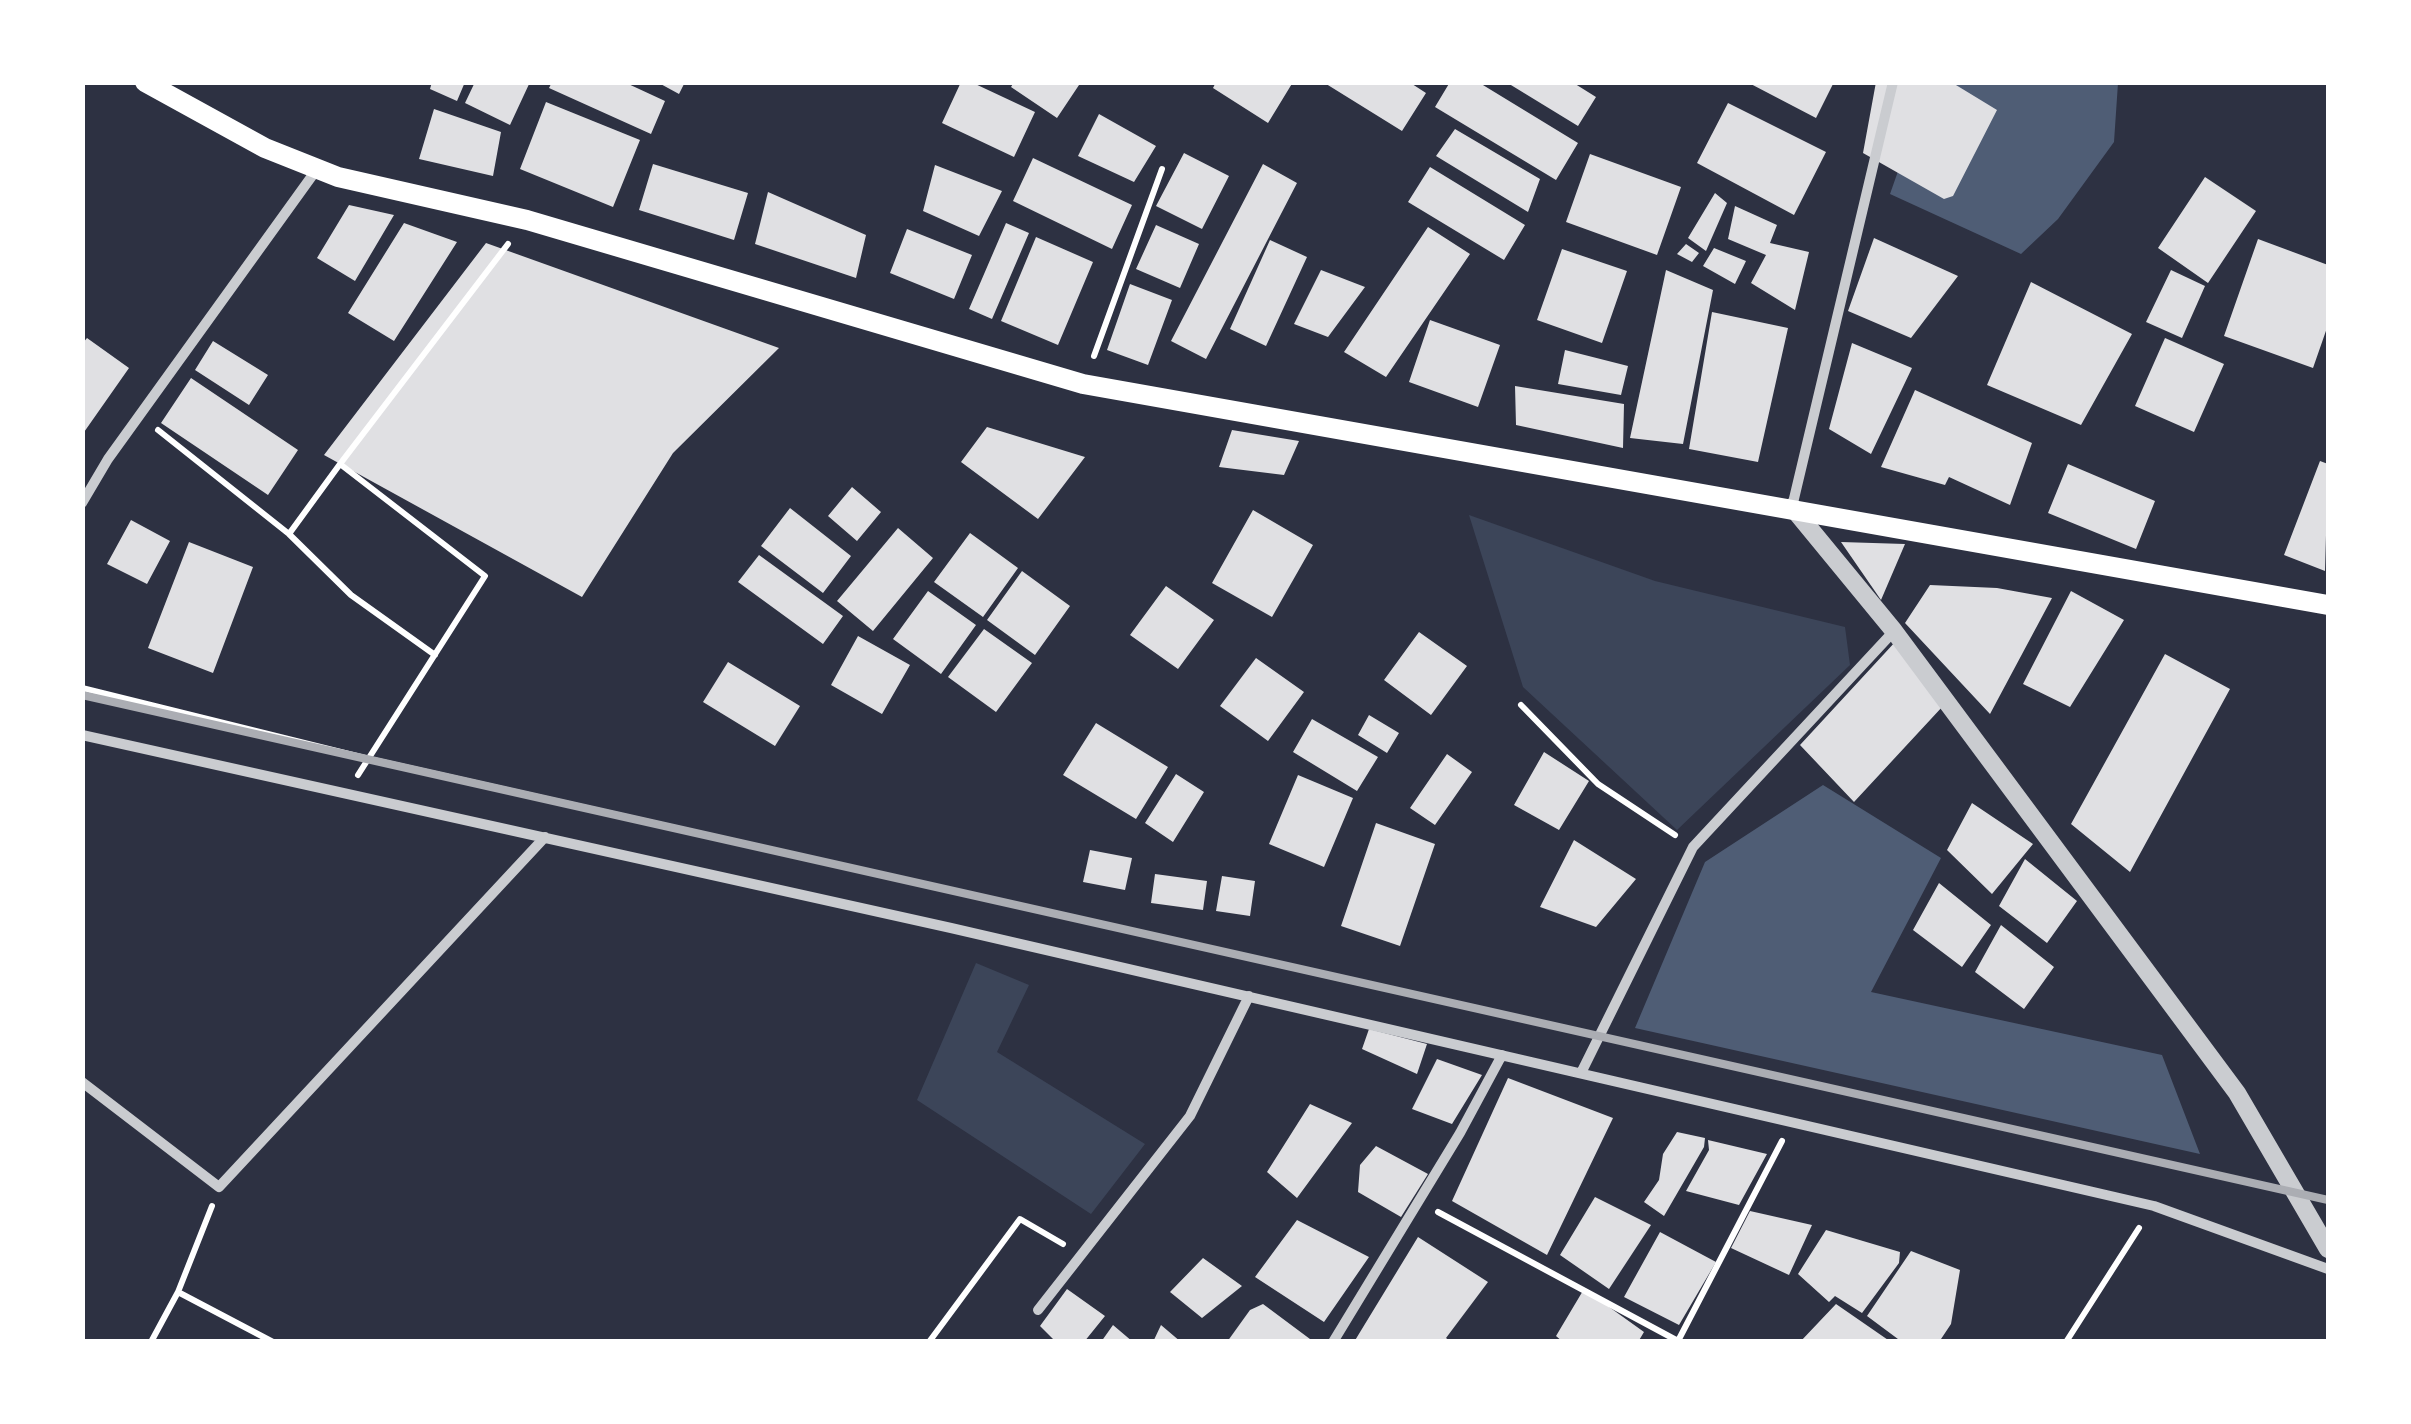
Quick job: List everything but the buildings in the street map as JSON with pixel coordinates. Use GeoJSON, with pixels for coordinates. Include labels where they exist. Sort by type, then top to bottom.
{"type":"FeatureCollection","features":[{"type":"Feature","properties":{"kind":"main road"},"geometry":{"type":"LineString","coordinates":[[145,82],[198,116],[318,169],[370,186],[527,220],[1083,384],[1792,507],[2178,581],[2328,604]]}},
{"type":"Feature","properties":{"kind":"street"},"geometry":{"type":"LineString","coordinates":[[1893,82],[1792,507],[1894,631],[2237,1093],[2328,1249]]}},
{"type":"Feature","properties":{"kind":"street"},"geometry":{"type":"LineString","coordinates":[[82,503],[108,459],[318,169]]}},
{"type":"Feature","properties":{"kind":"street"},"geometry":{"type":"LineString","coordinates":[[1581,1073],[1693,847],[1894,631]]}},
{"type":"Feature","properties":{"kind":"street"},"geometry":{"type":"LineString","coordinates":[[82,735],[1249,996],[2154,1206],[2328,1268]]}},
{"type":"Feature","properties":{"kind":"street"},"geometry":{"type":"LineString","coordinates":[[82,1082],[219,1187],[545,837]]}},
{"type":"Feature","properties":{"kind":"street"},"geometry":{"type":"LineString","coordinates":[[1038,1310],[1190,1116],[1249,996]]}},
{"type":"Feature","properties":{"kind":"street"},"geometry":{"type":"LineString","coordinates":[[1332,1342],[1502,1055]]}},
{"type":"Feature","properties":{"kind":"path"},"geometry":{"type":"LineString","coordinates":[[1083,384],[1162,170]]}},
{"type":"Feature","properties":{"kind":"path"},"geometry":{"type":"LineString","coordinates":[[288,534],[527,220]]}},
{"type":"Feature","properties":{"kind":"path"},"geometry":{"type":"LineString","coordinates":[[142,416],[288,534],[351,595],[435,655]]}},
{"type":"Feature","properties":{"kind":"path"},"geometry":{"type":"LineString","coordinates":[[340,464],[485,576],[347,793]]}},
{"type":"Feature","properties":{"kind":"path"},"geometry":{"type":"LineString","coordinates":[[82,688],[369,759],[1366,984]]}},
{"type":"Feature","properties":{"kind":"path"},"geometry":{"type":"LineString","coordinates":[[1521,705],[1598,784],[1693,847]]}},
{"type":"Feature","properties":{"kind":"path"},"geometry":{"type":"LineString","coordinates":[[1419,1201],[1678,1340],[1792,1122]]}},
{"type":"Feature","properties":{"kind":"path"},"geometry":{"type":"LineString","coordinates":[[151,1342],[178,1292],[219,1187]]}},
{"type":"Feature","properties":{"kind":"path"},"geometry":{"type":"LineString","coordinates":[[2066,1342],[2154,1206]]}},
{"type":"Feature","properties":{"kind":"path"},"geometry":{"type":"LineString","coordinates":[[929,1342],[1020,1219],[1082,1254]]}},
{"type":"Feature","properties":{"kind":"path"},"geometry":{"type":"LineString","coordinates":[[178,1292],[273,1342]]}},
{"type":"Feature","properties":{"kind":"shaded area"},"geometry":{"type":"Polygon","coordinates":[[[1929,83],[2118,83],[2114,142],[2058,219],[2021,254],[1890,194],[1929,83]]]}},
{"type":"Feature","properties":{"kind":"shaded area"},"geometry":{"type":"Polygon","coordinates":[[[1469,515],[1655,581],[1845,627],[1850,665],[1677,830],[1523,687],[1469,515]]]}},
{"type":"Feature","properties":{"kind":"shaded area"},"geometry":{"type":"Polygon","coordinates":[[[1823,785],[1941,858],[1871,992],[2162,1055],[2200,1154],[1635,1028],[1705,862],[1823,785]]]}},
{"type":"Feature","properties":{"kind":"shaded area"},"geometry":{"type":"Polygon","coordinates":[[[976,963],[1029,985],[997,1052],[1145,1144],[1091,1214],[917,1100],[976,963]]]}},
{"type":"Feature","properties":{"kind":"railway"},"geometry":{"type":"LineString","coordinates":[[82,695],[2328,1200]]}}]}
